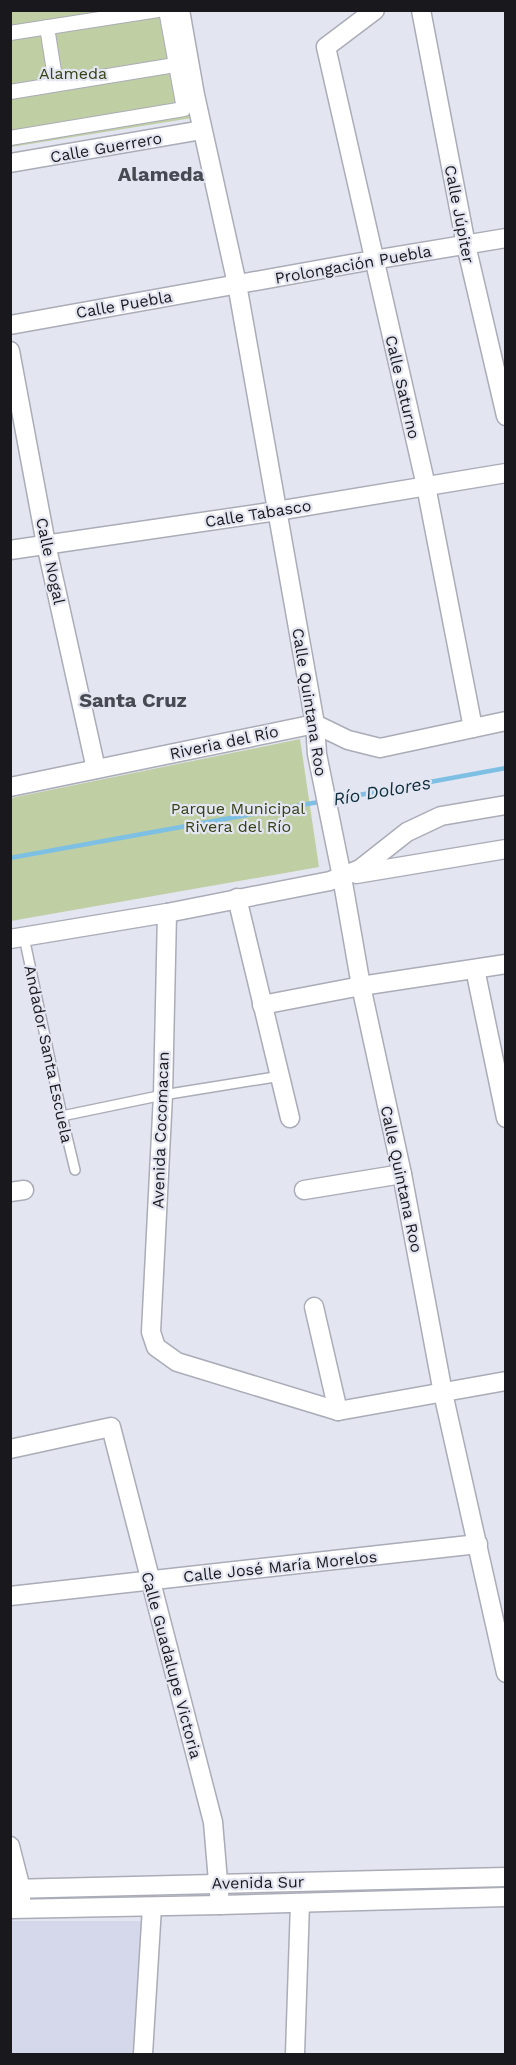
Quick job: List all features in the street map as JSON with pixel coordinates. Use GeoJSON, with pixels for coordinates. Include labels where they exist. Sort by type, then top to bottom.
{"type":"FeatureCollection","features":[{"type":"Feature","properties":{"kind":"street"},"geometry":{"type":"LineString","coordinates":[[10,33],[98,15],[158,10]]}},
{"type":"Feature","properties":{"kind":"street"},"geometry":{"type":"LineString","coordinates":[[10,138],[184,109],[166,10]]}},
{"type":"Feature","properties":{"kind":"street","name":"Calle Quintana Roo"},"geometry":{"type":"LineString","coordinates":[[180,10],[202,130],[237,284],[315,724],[317,754],[361,986],[402,1174],[443,1393],[506,1673]]}},
{"type":"Feature","properties":{"kind":"street","name":"Calle Saturno"},"geometry":{"type":"LineString","coordinates":[[375,10],[326,47],[426,486],[473,728]]}},
{"type":"Feature","properties":{"kind":"street","name":"Calle Júpiter"},"geometry":{"type":"LineString","coordinates":[[421,10],[466,245],[506,416]]}},
{"type":"Feature","properties":{"kind":"street"},"geometry":{"type":"LineString","coordinates":[[47,27],[56,84]]}},
{"type":"Feature","properties":{"kind":"street"},"geometry":{"type":"LineString","coordinates":[[10,92],[175,65]]}},
{"type":"Feature","properties":{"kind":"street","name":"Calle Guerrero"},"geometry":{"type":"LineString","coordinates":[[10,163],[202,130]]}},
{"type":"Feature","properties":{"kind":"street","name":"Prolongación Puebla"},"geometry":{"type":"LineString","coordinates":[[237,284],[506,238]]}},
{"type":"Feature","properties":{"kind":"street","name":"Calle Puebla"},"geometry":{"type":"LineString","coordinates":[[10,325],[237,284]]}},
{"type":"Feature","properties":{"kind":"street","name":"Calle Nogal"},"geometry":{"type":"LineString","coordinates":[[10,351],[46,544],[96,769]]}},
{"type":"Feature","properties":{"kind":"street","name":"Calle Tabasco"},"geometry":{"type":"LineString","coordinates":[[10,550],[277,511],[506,473]]}},
{"type":"Feature","properties":{"kind":"street"},"geometry":{"type":"LineString","coordinates":[[315,724],[348,740],[380,748],[506,721]]}},
{"type":"Feature","properties":{"kind":"street","name":"Riveria del Río"},"geometry":{"type":"LineString","coordinates":[[10,787],[315,724]]}},
{"type":"Feature","properties":{"kind":"street"},"geometry":{"type":"LineString","coordinates":[[342,877],[360,869],[407,832],[441,816],[506,805]]}},
{"type":"Feature","properties":{"kind":"street"},"geometry":{"type":"LineString","coordinates":[[17,938],[167,913],[342,877],[506,849]]}},
{"type":"Feature","properties":{"kind":"street"},"geometry":{"type":"LineString","coordinates":[[237,898],[290,1118]]}},
{"type":"Feature","properties":{"kind":"street","name":"Avenida Cocomacan"},"geometry":{"type":"LineString","coordinates":[[167,913],[163,1095],[151,1332],[156,1347],[177,1362],[338,1411]]}},
{"type":"Feature","properties":{"kind":"street"},"geometry":{"type":"LineString","coordinates":[[262,1005],[361,986],[506,964]]}},
{"type":"Feature","properties":{"kind":"street"},"geometry":{"type":"LineString","coordinates":[[475,969],[504,1098],[506,1118]]}},
{"type":"Feature","properties":{"kind":"street"},"geometry":{"type":"LineString","coordinates":[[304,1190],[402,1174]]}},
{"type":"Feature","properties":{"kind":"street"},"geometry":{"type":"LineString","coordinates":[[314,1307],[338,1411],[506,1381]]}},
{"type":"Feature","properties":{"kind":"street","name":"Calle Guadalupe Victoria"},"geometry":{"type":"LineString","coordinates":[[10,1449],[111,1427],[213,1822],[220,1905]]}},
{"type":"Feature","properties":{"kind":"street","name":"Calle José María Morelos"},"geometry":{"type":"LineString","coordinates":[[10,1596],[478,1544]]}},
{"type":"Feature","properties":{"kind":"street"},"geometry":{"type":"LineString","coordinates":[[10,1846],[16,1889],[16,1909]]}},
{"type":"Feature","properties":{"kind":"street","name":"Avenida Sur"},"geometry":{"type":"LineString","coordinates":[[16,1889],[219,1882],[506,1877]]}},
{"type":"Feature","properties":{"kind":"street","name":"Avenida Sur"},"geometry":{"type":"LineString","coordinates":[[16,1909],[300,1904],[506,1897]]}},
{"type":"Feature","properties":{"kind":"street"},"geometry":{"type":"LineString","coordinates":[[295,2055],[300,1904]]}},
{"type":"Feature","properties":{"kind":"street"},"geometry":{"type":"LineString","coordinates":[[143,2055],[152,1907]]}},
{"type":"Feature","properties":{"kind":"lane","name":"Andador Santa Escuela"},"geometry":{"type":"LineString","coordinates":[[17,938],[75,1170]]}},
{"type":"Feature","properties":{"kind":"lane"},"geometry":{"type":"LineString","coordinates":[[62,1116],[163,1095],[281,1076]]}},
{"type":"Feature","properties":{"kind":"shaded area"},"geometry":{"type":"Polygon","coordinates":[[[11,1921],[146,1921],[134,2054],[11,2054],[11,1921]]]}},
{"type":"Feature","properties":{"kind":"green space","name":"Alameda"},"geometry":{"type":"Polygon","coordinates":[[[11,11],[172,11],[192,118],[11,147],[11,11]]]}},
{"type":"Feature","properties":{"kind":"green space","name":"Parque Municipal Rivera del Río"},"geometry":{"type":"Polygon","coordinates":[[[300,739],[319,867],[11,921],[11,798],[300,739]]]}},
{"type":"Feature","properties":{"kind":"waterway","name":"Río Dolores"},"geometry":{"type":"LineString","coordinates":[[332,800],[506,768]]}},
{"type":"Feature","properties":{"kind":"waterway","name":"Río Dolores"},"geometry":{"type":"LineString","coordinates":[[10,858],[324,801]]}},
{"type":"Feature","properties":{"kind":"district","name":"Alameda"},"geometry":{"type":"Point","coordinates":[161,174]}},
{"type":"Feature","properties":{"kind":"district","name":"Santa Cruz"},"geometry":{"type":"Point","coordinates":[133,700]}}]}
